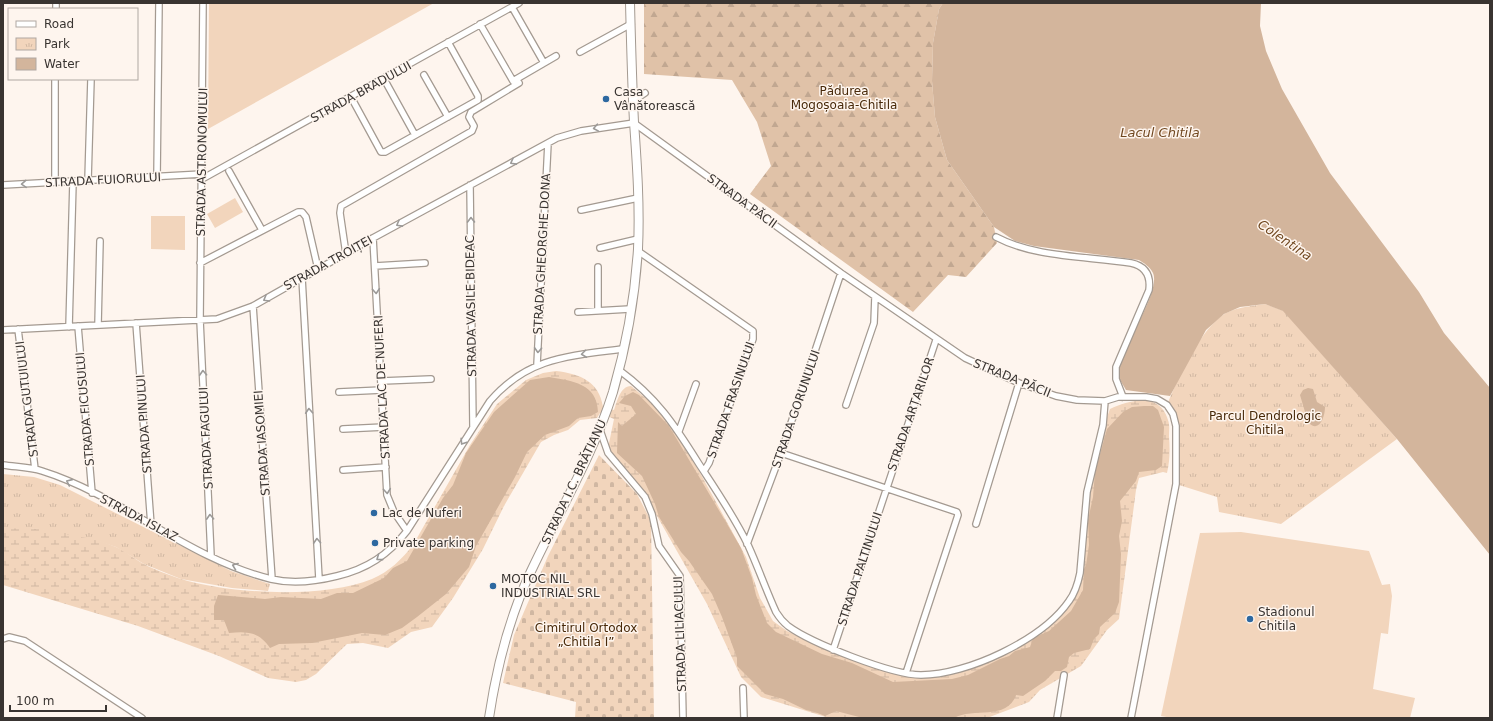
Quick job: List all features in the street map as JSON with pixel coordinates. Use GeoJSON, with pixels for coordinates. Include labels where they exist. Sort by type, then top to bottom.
{"type":"FeatureCollection","features":[{"type":"Feature","properties":{"kind":"main road","name":"STRADA I.C. BRĂTIANU"},"geometry":{"type":"LineString","coordinates":[[489,718],[498,666],[511,620],[526,582],[600,430],[619,370],[630,309],[638,251],[638,198],[630,3]]}},
{"type":"Feature","properties":{"kind":"street"},"geometry":{"type":"LineString","coordinates":[[158,176],[159,3]]}},
{"type":"Feature","properties":{"kind":"street","name":"STRADA ASTRONOMULUI"},"geometry":{"type":"LineString","coordinates":[[200,320],[204,3]]}},
{"type":"Feature","properties":{"kind":"street","name":"STRADA BRADULUI"},"geometry":{"type":"LineString","coordinates":[[202,177],[384,79],[519,3]]}},
{"type":"Feature","properties":{"kind":"street"},"geometry":{"type":"LineString","coordinates":[[512,7],[544,64]]}},
{"type":"Feature","properties":{"kind":"street"},"geometry":{"type":"LineString","coordinates":[[480,24],[513,81],[556,56]]}},
{"type":"Feature","properties":{"kind":"street"},"geometry":{"type":"LineString","coordinates":[[580,52],[631,24]]}},
{"type":"Feature","properties":{"kind":"street"},"geometry":{"type":"LineString","coordinates":[[351,97],[383,153],[448,117],[479,98],[448,42]]}},
{"type":"Feature","properties":{"kind":"street"},"geometry":{"type":"LineString","coordinates":[[424,75],[448,117]]}},
{"type":"Feature","properties":{"kind":"street"},"geometry":{"type":"LineString","coordinates":[[384,79],[415,135]]}},
{"type":"Feature","properties":{"kind":"street"},"geometry":{"type":"LineString","coordinates":[[54,182],[55,80]]}},
{"type":"Feature","properties":{"kind":"street"},"geometry":{"type":"LineString","coordinates":[[88,180],[91,80]]}},
{"type":"Feature","properties":{"kind":"street"},"geometry":{"type":"LineString","coordinates":[[346,254],[340,206],[472,131],[474,126],[469,118],[471,112],[519,83]]}},
{"type":"Feature","properties":{"kind":"street"},"geometry":{"type":"LineString","coordinates":[[633,101],[645,93]]}},
{"type":"Feature","properties":{"kind":"street","name":"STRADA TROIȚEI"},"geometry":{"type":"LineString","coordinates":[[3,330],[200,320],[227,317],[253,306],[373,238],[548,143],[571,133],[623,123],[634,123]]}},
{"type":"Feature","properties":{"kind":"street","name":"STRADA PĂCII"},"geometry":{"type":"LineString","coordinates":[[634,123],[841,273],[964,358],[1019,383],[1063,397],[1077,400],[1105,401],[1123,397],[1146,397],[1157,399],[1167,405],[1173,414],[1176,426],[1176,484],[1132,718]]}},
{"type":"Feature","properties":{"kind":"street","name":"STRADA GHEORGHE DONA"},"geometry":{"type":"LineString","coordinates":[[537,365],[548,143]]}},
{"type":"Feature","properties":{"kind":"street"},"geometry":{"type":"LineString","coordinates":[[228,171],[262,230]]}},
{"type":"Feature","properties":{"kind":"street","name":"STRADA FUIORULUI"},"geometry":{"type":"LineString","coordinates":[[3,185],[158,176],[202,177]]}},
{"type":"Feature","properties":{"kind":"street"},"geometry":{"type":"LineString","coordinates":[[69,327],[73,182]]}},
{"type":"Feature","properties":{"kind":"street","name":"STRADA VASILE BIDEAC"},"geometry":{"type":"LineString","coordinates":[[470,185],[473,427]]}},
{"type":"Feature","properties":{"kind":"street"},"geometry":{"type":"LineString","coordinates":[[581,210],[638,198]]}},
{"type":"Feature","properties":{"kind":"street"},"geometry":{"type":"LineString","coordinates":[[200,263],[295,212],[302,212],[306,216],[318,269]]}},
{"type":"Feature","properties":{"kind":"street"},"geometry":{"type":"LineString","coordinates":[[996,237],[1006,242],[1037,251],[1137,264],[1148,273],[1150,278],[1149,290],[1116,367],[1116,379],[1123,397]]}},
{"type":"Feature","properties":{"kind":"street","name":"STRADA LAC DE NUFERI"},"geometry":{"type":"LineString","coordinates":[[373,238],[388,500],[398,520],[407,531]]}},
{"type":"Feature","properties":{"kind":"street"},"geometry":{"type":"LineString","coordinates":[[600,248],[638,239]]}},
{"type":"Feature","properties":{"kind":"street"},"geometry":{"type":"LineString","coordinates":[[98,325],[100,241]]}},
{"type":"Feature","properties":{"kind":"street","name":"STRADA FRASINULUI"},"geometry":{"type":"LineString","coordinates":[[638,251],[753,331],[752,339],[717,442],[704,471]]}},
{"type":"Feature","properties":{"kind":"street"},"geometry":{"type":"LineString","coordinates":[[375,266],[425,263]]}},
{"type":"Feature","properties":{"kind":"street"},"geometry":{"type":"LineString","coordinates":[[598,267],[598,311]]}},
{"type":"Feature","properties":{"kind":"street","name":"STRADA GORUNULUI"},"geometry":{"type":"LineString","coordinates":[[747,544],[781,453],[841,273]]}},
{"type":"Feature","properties":{"kind":"street"},"geometry":{"type":"LineString","coordinates":[[302,278],[319,580]]}},
{"type":"Feature","properties":{"kind":"street"},"geometry":{"type":"LineString","coordinates":[[846,405],[874,323],[875,297]]}},
{"type":"Feature","properties":{"kind":"street","name":"STRADA IASOMIEI"},"geometry":{"type":"LineString","coordinates":[[253,306],[272,579]]}},
{"type":"Feature","properties":{"kind":"street"},"geometry":{"type":"LineString","coordinates":[[578,312],[630,309]]}},
{"type":"Feature","properties":{"kind":"street","name":"STRADA FAGULUI"},"geometry":{"type":"LineString","coordinates":[[200,320],[211,556]]}},
{"type":"Feature","properties":{"kind":"street","name":"STRADA PINULUI"},"geometry":{"type":"LineString","coordinates":[[136,323],[152,525]]}},
{"type":"Feature","properties":{"kind":"street","name":"STRADA FICUSULUI"},"geometry":{"type":"LineString","coordinates":[[78,326],[92,492]]}},
{"type":"Feature","properties":{"kind":"street","name":"STRADA GUTUIULUI"},"geometry":{"type":"LineString","coordinates":[[18,329],[35,469]]}},
{"type":"Feature","properties":{"kind":"street","name":"STRADA ARȚARILOR"},"geometry":{"type":"LineString","coordinates":[[886,488],[936,340]]}},
{"type":"Feature","properties":{"kind":"street"},"geometry":{"type":"LineString","coordinates":[[272,579],[293,581],[319,580],[348,573],[373,563],[396,544],[407,531],[473,427],[490,402],[506,384],[537,365],[575,355],[623,349]]}},
{"type":"Feature","properties":{"kind":"street"},"geometry":{"type":"LineString","coordinates":[[619,370],[639,384],[657,402],[679,432],[747,544],[776,612],[782,621],[788,626],[833,650],[889,669],[906,673],[931,675],[952,672],[975,665],[1006,650],[1048,623],[1060,613],[1070,600],[1077,586],[1080,573],[1087,492],[1103,425],[1105,401]]}},
{"type":"Feature","properties":{"kind":"street"},"geometry":{"type":"LineString","coordinates":[[382,382],[431,379]]}},
{"type":"Feature","properties":{"kind":"street"},"geometry":{"type":"LineString","coordinates":[[976,524],[1019,383]]}},
{"type":"Feature","properties":{"kind":"street"},"geometry":{"type":"LineString","coordinates":[[679,432],[696,384]]}},
{"type":"Feature","properties":{"kind":"street"},"geometry":{"type":"LineString","coordinates":[[339,392],[382,390]]}},
{"type":"Feature","properties":{"kind":"street"},"geometry":{"type":"LineString","coordinates":[[343,429],[384,427]]}},
{"type":"Feature","properties":{"kind":"street","name":"STRADA LILIACULUI"},"geometry":{"type":"LineString","coordinates":[[600,430],[608,453],[645,497],[652,514],[659,546],[680,576],[683,718]]}},
{"type":"Feature","properties":{"kind":"street"},"geometry":{"type":"LineString","coordinates":[[781,453],[955,510],[958,515],[906,673]]}},
{"type":"Feature","properties":{"kind":"street","name":"STRADA ISLAZ"},"geometry":{"type":"LineString","coordinates":[[3,465],[35,469],[92,492],[211,556],[249,572],[272,579]]}},
{"type":"Feature","properties":{"kind":"street"},"geometry":{"type":"LineString","coordinates":[[343,470],[386,467]]}},
{"type":"Feature","properties":{"kind":"street","name":"STRADA PALTINULUI"},"geometry":{"type":"LineString","coordinates":[[833,650],[886,488]]}},
{"type":"Feature","properties":{"kind":"street"},"geometry":{"type":"LineString","coordinates":[[3,639],[9,637],[25,641],[142,718]]}},
{"type":"Feature","properties":{"kind":"street"},"geometry":{"type":"LineString","coordinates":[[1057,718],[1064,675]]}},
{"type":"Feature","properties":{"kind":"street"},"geometry":{"type":"LineString","coordinates":[[743,688],[744,718]]}},
{"type":"Feature","properties":{"kind":"green space"},"geometry":{"type":"Polygon","coordinates":[[[209,3],[434,3],[208,129],[209,3]]]}},
{"type":"Feature","properties":{"kind":"green space","name":"Pădurea Mogoșoaia-Chitila"},"geometry":{"type":"Polygon","coordinates":[[[644,3],[943,3],[939,9],[933,43],[932,81],[935,117],[947,160],[994,227],[997,243],[966,277],[948,275],[913,312],[750,194],[771,166],[757,122],[732,80],[644,74],[644,3]]]}},
{"type":"Feature","properties":{"kind":"green space"},"geometry":{"type":"Polygon","coordinates":[[[235,198],[243,212],[215,228],[207,214],[235,198]]]}},
{"type":"Feature","properties":{"kind":"green space"},"geometry":{"type":"Polygon","coordinates":[[[151,216],[185,216],[185,250],[151,249],[151,216]]]}},
{"type":"Feature","properties":{"kind":"green space","name":"Parcul Dendrologic Chitila"},"geometry":{"type":"Polygon","coordinates":[[[1265,304],[1284,311],[1397,439],[1281,524],[1219,512],[1217,497],[1176,484],[1176,426],[1167,405],[1191,354],[1208,329],[1226,313],[1236,309],[1265,304]]]}},
{"type":"Feature","properties":{"kind":"green space"},"geometry":{"type":"Polygon","coordinates":[[[556,371],[573,374],[587,380],[597,391],[601,398],[603,407],[614,410],[622,391],[631,386],[655,406],[676,434],[699,471],[746,557],[760,598],[773,621],[787,631],[824,649],[893,674],[947,675],[1004,650],[1044,626],[1065,607],[1079,579],[1088,483],[1103,428],[1110,409],[1135,401],[1151,402],[1158,405],[1164,411],[1169,424],[1169,464],[1167,473],[1163,472],[1139,478],[1136,490],[1119,619],[1107,630],[1081,666],[1040,690],[1029,702],[987,718],[829,718],[761,697],[741,677],[707,604],[657,516],[608,448],[614,419],[600,413],[597,418],[580,420],[568,430],[541,442],[504,506],[483,549],[453,598],[432,627],[411,632],[388,648],[363,643],[347,644],[316,674],[306,680],[296,682],[268,678],[219,656],[138,626],[3,585],[3,528],[46,529],[89,537],[120,549],[144,564],[167,574],[181,579],[225,588],[250,591],[303,592],[329,590],[372,579],[395,565],[413,545],[470,445],[497,404],[526,380],[543,373],[556,371]]]}},
{"type":"Feature","properties":{"kind":"green space","name":"Cimitirul Ortodox „Chitila I”"},"geometry":{"type":"Polygon","coordinates":[[[599,455],[637,494],[651,521],[654,718],[575,718],[576,702],[503,683],[514,635],[548,556],[599,455]]]}},
{"type":"Feature","properties":{"kind":"green space"},"geometry":{"type":"Polygon","coordinates":[[[3,474],[34,477],[60,485],[231,571],[270,584],[268,591],[232,588],[181,579],[144,564],[116,547],[92,539],[39,529],[3,528],[3,474]]]}},
{"type":"Feature","properties":{"kind":"green space"},"geometry":{"type":"Polygon","coordinates":[[[1241,532],[1369,551],[1382,585],[1390,584],[1392,596],[1388,634],[1381,633],[1373,689],[1415,698],[1410,718],[1172,718],[1161,716],[1200,533],[1241,532]]]}},
{"type":"Feature","properties":{"kind":"water","name":"Lacul Chitila"},"geometry":{"type":"Polygon","coordinates":[[[943,3],[1261,3],[1260,26],[1266,51],[1282,89],[1330,173],[1419,292],[1444,333],[1490,388],[1490,555],[1397,439],[1283,311],[1265,304],[1240,307],[1224,314],[1206,330],[1170,396],[1126,390],[1117,375],[1126,348],[1153,289],[1153,273],[1149,267],[1139,260],[1034,246],[1015,241],[994,227],[947,160],[935,117],[932,81],[933,43],[939,9],[943,3]]]}},
{"type":"Feature","properties":{"kind":"water"},"geometry":{"type":"Polygon","coordinates":[[[549,377],[574,382],[588,389],[597,402],[598,412],[591,416],[578,418],[569,426],[545,435],[527,452],[515,477],[476,546],[469,567],[446,594],[402,628],[385,635],[362,633],[312,643],[279,644],[270,648],[262,639],[252,634],[242,632],[229,633],[224,620],[214,620],[214,606],[218,595],[265,599],[281,597],[321,599],[337,593],[353,593],[384,578],[393,568],[407,561],[443,498],[453,485],[466,453],[494,412],[530,380],[549,377]]]}},
{"type":"Feature","properties":{"kind":"water"},"geometry":{"type":"Polygon","coordinates":[[[1308,388],[1313,389],[1317,402],[1325,407],[1321,423],[1315,426],[1308,422],[1300,395],[1303,390],[1308,388]]]}},
{"type":"Feature","properties":{"kind":"water"},"geometry":{"type":"Polygon","coordinates":[[[633,392],[639,395],[669,426],[730,529],[741,548],[752,578],[756,595],[767,623],[776,632],[822,654],[852,663],[893,682],[952,679],[968,675],[1009,656],[1015,651],[1030,647],[1033,638],[1049,631],[1071,611],[1083,590],[1084,569],[1089,545],[1088,520],[1093,497],[1095,472],[1107,429],[1123,412],[1132,407],[1144,406],[1153,406],[1158,410],[1164,427],[1162,466],[1156,470],[1139,472],[1136,481],[1120,501],[1122,521],[1119,536],[1121,554],[1119,602],[1115,613],[1100,627],[1099,634],[1094,639],[1090,649],[1074,653],[1069,657],[1067,667],[1061,671],[1055,671],[1045,681],[1023,696],[1016,695],[1012,703],[997,711],[970,713],[954,718],[863,718],[836,711],[825,716],[806,710],[783,699],[765,694],[737,666],[737,658],[712,594],[681,552],[659,517],[655,504],[642,476],[617,453],[618,422],[622,426],[636,414],[631,406],[619,403],[625,396],[633,392]]]}},
{"type":"Feature","properties":{"kind":"place","name":"Casa Vânătorească"},"geometry":{"type":"Point","coordinates":[606,99]}},
{"type":"Feature","properties":{"kind":"place","name":"Lac de Nuferi"},"geometry":{"type":"Point","coordinates":[374,513]}},
{"type":"Feature","properties":{"kind":"place","name":"Private parking"},"geometry":{"type":"Point","coordinates":[375,543]}},
{"type":"Feature","properties":{"kind":"place","name":"MOTOC NIL INDUSTRIAL SRL"},"geometry":{"type":"Point","coordinates":[493,586]}},
{"type":"Feature","properties":{"kind":"place","name":"Stadionul Chitila"},"geometry":{"type":"Point","coordinates":[1250,619]}},
{"type":"Feature","properties":{"kind":"water label","name":"Colentina"},"geometry":{"type":"Point","coordinates":[1285,240]}}]}
